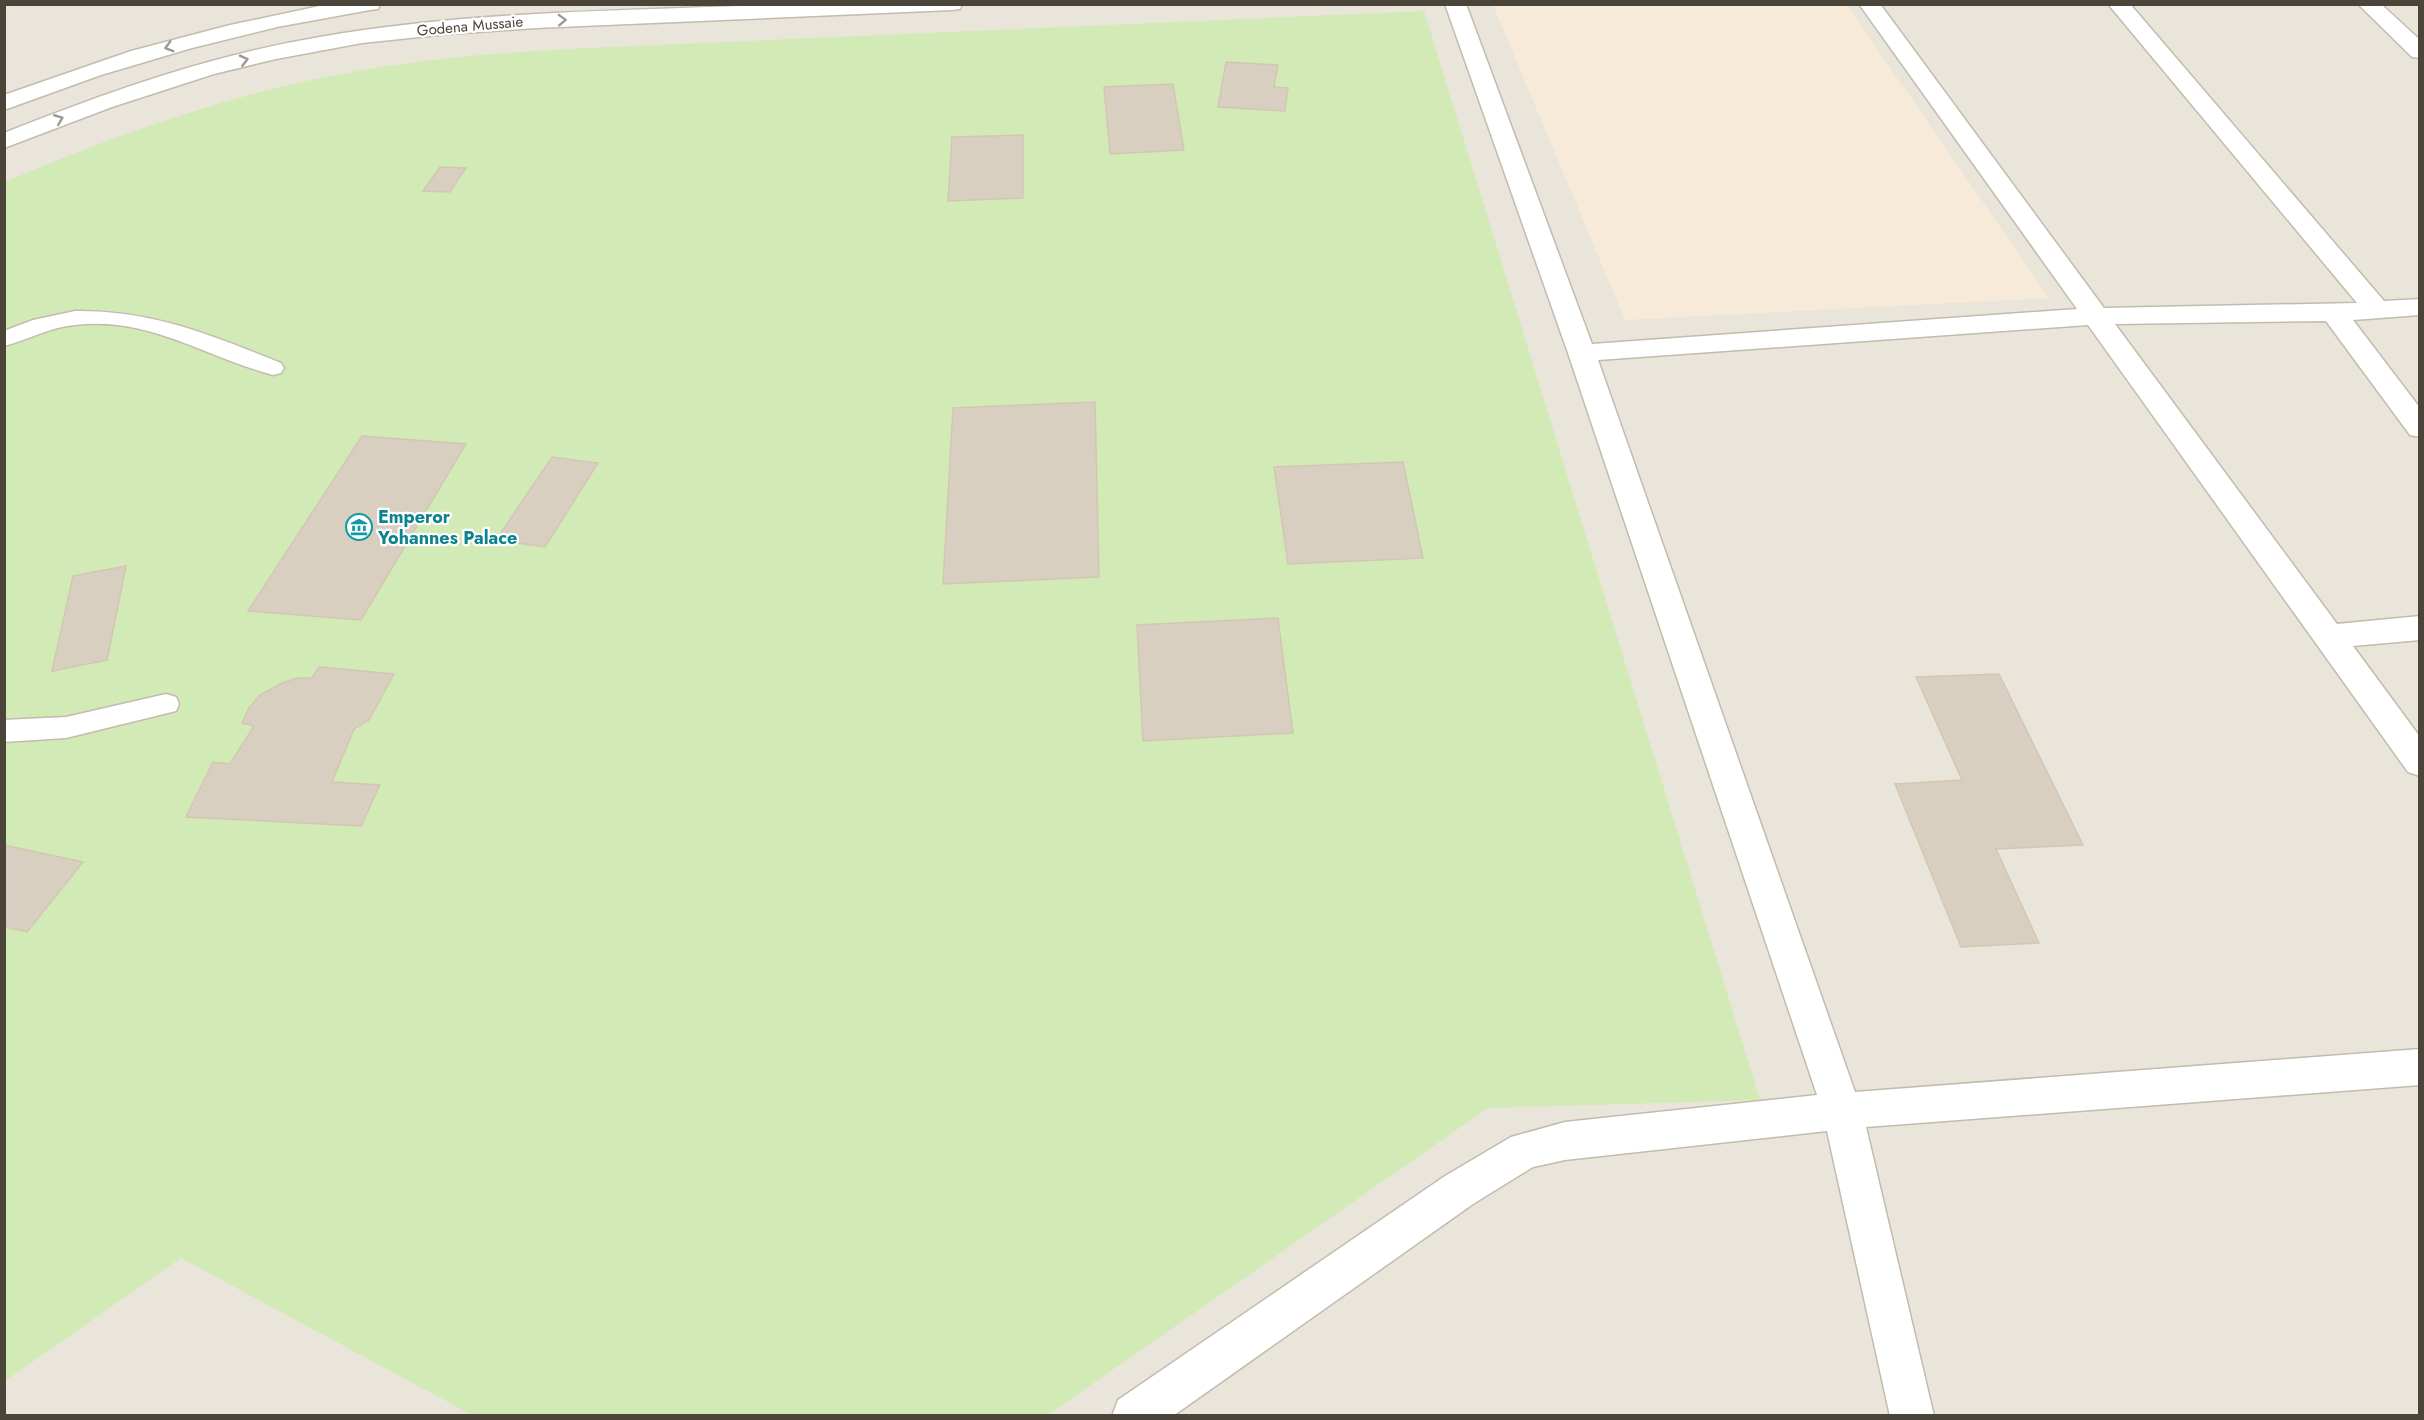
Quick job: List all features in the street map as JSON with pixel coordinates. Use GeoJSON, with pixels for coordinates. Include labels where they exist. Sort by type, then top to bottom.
{"type":"FeatureCollection","features":[{"type":"Feature","properties":{"kind":"street"},"geometry":{"type":"LineString","coordinates":[[4,103],[89,72],[194,40],[283,19],[370,4]]}},
{"type":"Feature","properties":{"kind":"street","name":"Godena Mussaie"},"geometry":{"type":"LineString","coordinates":[[4,141],[148,86],[315,44],[519,21],[804,8],[952,4]]}},
{"type":"Feature","properties":{"kind":"street"},"geometry":{"type":"LineString","coordinates":[[1455,4],[1582,353],[1842,1111],[1912,1416]]}},
{"type":"Feature","properties":{"kind":"street"},"geometry":{"type":"LineString","coordinates":[[1869,4],[2420,763]]}},
{"type":"Feature","properties":{"kind":"street"},"geometry":{"type":"LineString","coordinates":[[2118,4],[2378,311]]}},
{"type":"Feature","properties":{"kind":"street"},"geometry":{"type":"LineString","coordinates":[[2368,4],[2420,52]]}},
{"type":"Feature","properties":{"kind":"street"},"geometry":{"type":"LineString","coordinates":[[1582,353],[2096,316],[2334,313],[2420,307]]}},
{"type":"Feature","properties":{"kind":"street"},"geometry":{"type":"LineString","coordinates":[[2334,313],[2420,428]]}},
{"type":"Feature","properties":{"kind":"street"},"geometry":{"type":"LineString","coordinates":[[2328,637],[2420,628]]}},
{"type":"Feature","properties":{"kind":"street"},"geometry":{"type":"LineString","coordinates":[[1134,1416],[1459,1190],[1525,1150],[1565,1141],[1842,1111],[2420,1067]]}},
{"type":"Feature","properties":{"kind":"lane"},"geometry":{"type":"LineString","coordinates":[[4,339],[19,332],[66,318],[136,319],[173,329],[273,368]]}},
{"type":"Feature","properties":{"kind":"lane"},"geometry":{"type":"LineString","coordinates":[[4,731],[61,730],[166,704]]}},
{"type":"Feature","properties":{"kind":"shaded area"},"geometry":{"type":"Polygon","coordinates":[[[5,5],[2419,5],[2419,1415],[5,1415],[5,5]]]}},
{"type":"Feature","properties":{"kind":"shaded area"},"geometry":{"type":"Polygon","coordinates":[[[1493,5],[1847,5],[2049,298],[1625,320],[1493,5]]]}},
{"type":"Feature","properties":{"kind":"green space","name":"Emperor Yohannes Palace"},"geometry":{"type":"Polygon","coordinates":[[[1424,11],[1760,1100],[1488,1108],[1048,1415],[472,1415],[181,1258],[5,1381],[5,182],[91,147],[223,102],[312,80],[415,62],[502,53],[588,48],[1424,11]]]}},
{"type":"Feature","properties":{"kind":"building"},"geometry":{"type":"Polygon","coordinates":[[[1226,62],[1278,65],[1274,87],[1288,88],[1285,111],[1218,107],[1226,62]]]}},
{"type":"Feature","properties":{"kind":"building"},"geometry":{"type":"Polygon","coordinates":[[[1173,84],[1184,150],[1110,154],[1104,87],[1173,84]]]}},
{"type":"Feature","properties":{"kind":"building"},"geometry":{"type":"Polygon","coordinates":[[[1023,135],[1023,198],[948,201],[952,137],[1023,135]]]}},
{"type":"Feature","properties":{"kind":"building"},"geometry":{"type":"Polygon","coordinates":[[[440,167],[466,168],[450,192],[423,191],[440,167]]]}},
{"type":"Feature","properties":{"kind":"building"},"geometry":{"type":"Polygon","coordinates":[[[1095,402],[1099,577],[943,584],[953,408],[1095,402]]]}},
{"type":"Feature","properties":{"kind":"building","name":"Emperor Yohannes Palace"},"geometry":{"type":"Polygon","coordinates":[[[362,436],[466,444],[361,620],[248,611],[362,436]]]}},
{"type":"Feature","properties":{"kind":"building"},"geometry":{"type":"Polygon","coordinates":[[[552,457],[598,463],[545,547],[496,540],[552,457]]]}},
{"type":"Feature","properties":{"kind":"building"},"geometry":{"type":"Polygon","coordinates":[[[1403,462],[1423,558],[1288,564],[1274,467],[1403,462]]]}},
{"type":"Feature","properties":{"kind":"building"},"geometry":{"type":"Polygon","coordinates":[[[126,566],[107,660],[52,671],[73,576],[126,566]]]}},
{"type":"Feature","properties":{"kind":"building"},"geometry":{"type":"Polygon","coordinates":[[[1278,618],[1293,733],[1143,741],[1137,625],[1278,618]]]}},
{"type":"Feature","properties":{"kind":"building"},"geometry":{"type":"Polygon","coordinates":[[[319,667],[394,674],[369,720],[354,729],[332,782],[380,785],[361,826],[186,817],[213,762],[230,764],[254,726],[242,723],[249,708],[260,695],[297,678],[312,678],[319,667]]]}},
{"type":"Feature","properties":{"kind":"building"},"geometry":{"type":"Polygon","coordinates":[[[1999,674],[2083,845],[1996,849],[2039,943],[1961,947],[1895,784],[1962,780],[1916,677],[1999,674]]]}},
{"type":"Feature","properties":{"kind":"building"},"geometry":{"type":"Polygon","coordinates":[[[4,845],[83,862],[27,932],[4,927],[4,845]]]}},
{"type":"Feature","properties":{"kind":"place","name":"Emperor Yohannes Palace"},"geometry":{"type":"Point","coordinates":[359,527]}}]}
